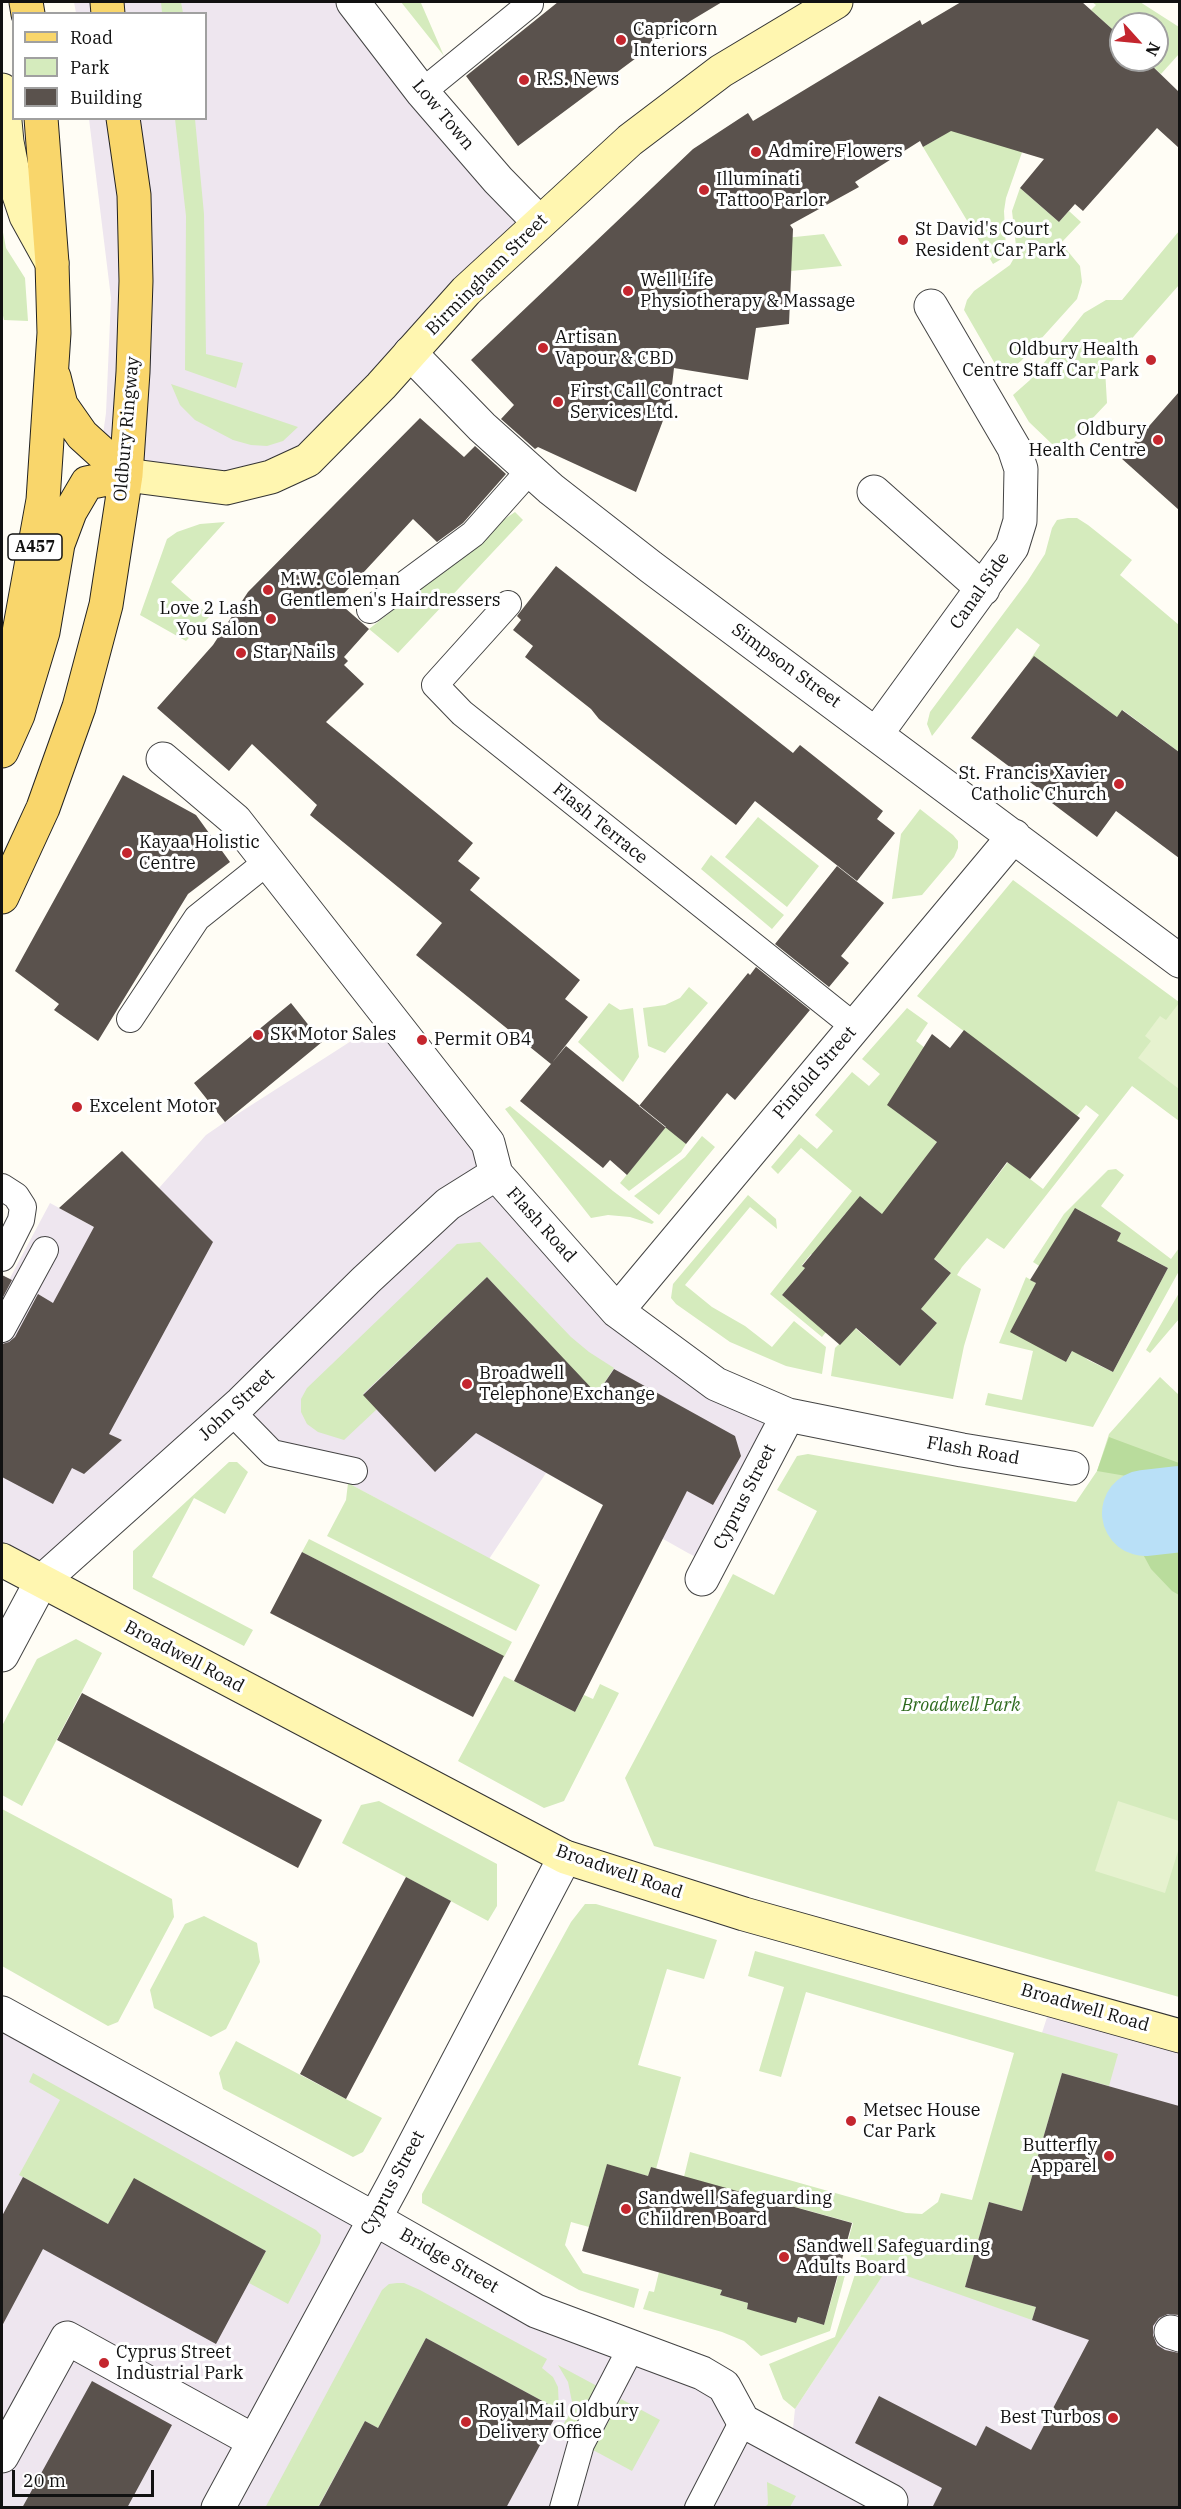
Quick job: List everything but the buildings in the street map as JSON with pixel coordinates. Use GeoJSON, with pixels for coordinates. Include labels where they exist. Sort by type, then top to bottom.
{"type":"FeatureCollection","features":[{"type":"Feature","properties":{"kind":"main road","name":"A457"},"geometry":{"type":"LineString","coordinates":[[2,726],[43,500],[52,367],[54,333],[52,263],[41,120]]}},
{"type":"Feature","properties":{"kind":"main road","name":"Oldbury Ringway"},"geometry":{"type":"LineString","coordinates":[[69,734],[79,706],[106,605],[126,475],[134,372],[135,281],[134,195],[123,120]]}},
{"type":"Feature","properties":{"kind":"main road"},"geometry":{"type":"LineString","coordinates":[[52,367],[61,405],[82,435],[126,475]]}},
{"type":"Feature","properties":{"kind":"main road"},"geometry":{"type":"LineString","coordinates":[[2,751],[18,715],[43,632],[58,544],[70,512],[87,483],[126,475]]}},
{"type":"Feature","properties":{"kind":"main road"},"geometry":{"type":"LineString","coordinates":[[2,867],[69,734]]}},
{"type":"Feature","properties":{"kind":"main road"},"geometry":{"type":"LineString","coordinates":[[2,897],[43,808],[69,734]]}},
{"type":"Feature","properties":{"kind":"street","name":"Low Town"},"geometry":{"type":"LineString","coordinates":[[353,2],[422,92],[498,180],[539,222]]}},
{"type":"Feature","properties":{"kind":"street","name":"Birmingham Street"},"geometry":{"type":"LineString","coordinates":[[126,475],[226,488],[271,477],[308,460],[466,291],[630,140],[721,71],[836,2]]}},
{"type":"Feature","properties":{"kind":"street"},"geometry":{"type":"LineString","coordinates":[[2,90],[7,142],[15,183],[26,216],[52,263]]}},
{"type":"Feature","properties":{"kind":"street","name":"Canal Side"},"geometry":{"type":"LineString","coordinates":[[877,733],[1012,547],[1020,521],[1021,469],[1014,448],[932,306]]}},
{"type":"Feature","properties":{"kind":"street","name":"Simpson Street"},"geometry":{"type":"LineString","coordinates":[[410,353],[482,427],[551,489],[651,567],[877,733],[1179,961]]}},
{"type":"Feature","properties":{"kind":"street"},"geometry":{"type":"LineString","coordinates":[[874,492],[983,589]]}},
{"type":"Feature","properties":{"kind":"street","name":"Flash Road"},"geometry":{"type":"LineString","coordinates":[[163,759],[228,812],[488,1143],[496,1174],[617,1311],[716,1384],[788,1415],[962,1450],[1072,1468]]}},
{"type":"Feature","properties":{"kind":"street","name":"Pinfold Street"},"geometry":{"type":"LineString","coordinates":[[617,1311],[1014,836]]}},
{"type":"Feature","properties":{"kind":"street","name":"John Street"},"geometry":{"type":"LineString","coordinates":[[2,1655],[41,1582],[231,1411],[448,1204],[496,1174]]}},
{"type":"Feature","properties":{"kind":"street","name":"Cyprus Street"},"geometry":{"type":"LineString","coordinates":[[702,1579],[788,1415]]}},
{"type":"Feature","properties":{"kind":"street","name":"Broadwell Road"},"geometry":{"type":"LineString","coordinates":[[2,1560],[565,1857],[744,1914],[1179,2036]]}},
{"type":"Feature","properties":{"kind":"street","name":"Cyprus Street"},"geometry":{"type":"LineString","coordinates":[[218,2508],[375,2219],[565,1857]]}},
{"type":"Feature","properties":{"kind":"street","name":"Bridge Street"},"geometry":{"type":"LineString","coordinates":[[2,2013],[375,2219],[536,2311],[702,2373],[724,2386],[743,2421]]}},
{"type":"Feature","properties":{"kind":"street"},"geometry":{"type":"LineString","coordinates":[[2,2456],[67,2338],[254,2441]]}},
{"type":"Feature","properties":{"kind":"street"},"geometry":{"type":"LineString","coordinates":[[743,2421],[891,2501]]}},
{"type":"Feature","properties":{"kind":"lane"},"geometry":{"type":"LineString","coordinates":[[422,92],[530,4]]}},
{"type":"Feature","properties":{"kind":"lane"},"geometry":{"type":"LineString","coordinates":[[370,610],[473,534],[530,470]]}},
{"type":"Feature","properties":{"kind":"lane","name":"Flash Terrace"},"geometry":{"type":"LineString","coordinates":[[508,604],[435,685],[462,713],[855,1027]]}},
{"type":"Feature","properties":{"kind":"lane"},"geometry":{"type":"LineString","coordinates":[[130,1020],[197,918],[267,862]]}},
{"type":"Feature","properties":{"kind":"lane"},"geometry":{"type":"LineString","coordinates":[[2,1187],[16,1196],[23,1207],[21,1220],[2,1258]]}},
{"type":"Feature","properties":{"kind":"lane"},"geometry":{"type":"LineString","coordinates":[[2,1329],[45,1250]]}},
{"type":"Feature","properties":{"kind":"lane"},"geometry":{"type":"LineString","coordinates":[[231,1411],[272,1453],[354,1471]]}},
{"type":"Feature","properties":{"kind":"lane"},"geometry":{"type":"LineString","coordinates":[[563,2508],[581,2444],[633,2346]]}},
{"type":"Feature","properties":{"kind":"lane"},"geometry":{"type":"LineString","coordinates":[[698,2508],[743,2421]]}},
{"type":"Feature","properties":{"kind":"shaded area"},"geometry":{"type":"Polygon","coordinates":[[[74,2],[364,2],[539,222],[271,477],[98,470],[106,413],[111,298],[89,120],[207,120],[207,12],[76,12],[74,2]]]}},
{"type":"Feature","properties":{"kind":"shaded area"},"geometry":{"type":"Polygon","coordinates":[[[386,1014],[617,1311],[788,1415],[710,1564],[546,1473],[489,1559],[348,1483],[354,1471],[272,1453],[231,1411],[41,1582],[2,1560],[2,1293],[50,1203],[94,1227],[159,1188],[206,1135],[359,1036],[386,1014]]]}},
{"type":"Feature","properties":{"kind":"shaded area"},"geometry":{"type":"Polygon","coordinates":[[[1053,1999],[1179,2036],[1179,2507],[2,2507],[2,2030],[632,2346],[791,2448],[795,2409],[907,2238],[969,2257],[1053,1999]]]}},
{"type":"Feature","properties":{"kind":"green space"},"geometry":{"type":"Polygon","coordinates":[[[161,2],[181,2],[183,12],[162,12],[161,2]]]}},
{"type":"Feature","properties":{"kind":"green space"},"geometry":{"type":"Polygon","coordinates":[[[401,2],[424,2],[421,3],[444,56],[401,2]]]}},
{"type":"Feature","properties":{"kind":"green space"},"geometry":{"type":"Polygon","coordinates":[[[1092,2],[1140,2],[1156,12],[1109,12],[1109,26],[1091,10],[1096,5],[1092,2]]]}},
{"type":"Feature","properties":{"kind":"green space"},"geometry":{"type":"Polygon","coordinates":[[[1169,21],[1179,27],[1179,54],[1169,65],[1169,21]]]}},
{"type":"Feature","properties":{"kind":"green space"},"geometry":{"type":"Polygon","coordinates":[[[959,119],[1026,141],[1006,198],[1005,257],[993,264],[923,147],[942,136],[959,119]]]}},
{"type":"Feature","properties":{"kind":"green space"},"geometry":{"type":"Polygon","coordinates":[[[175,120],[195,120],[204,214],[206,354],[243,363],[236,388],[185,370],[186,216],[175,120]]]}},
{"type":"Feature","properties":{"kind":"green space"},"geometry":{"type":"Polygon","coordinates":[[[1020,188],[1059,222],[1069,211],[1081,222],[1061,243],[1080,266],[1082,282],[1077,299],[1021,361],[1002,376],[964,310],[967,300],[974,291],[1010,265],[1014,258],[1016,246],[1012,211],[1020,188]]]}},
{"type":"Feature","properties":{"kind":"green space"},"geometry":{"type":"Polygon","coordinates":[[[2,227],[6,248],[25,278],[28,321],[4,320],[2,311],[2,227]]]}},
{"type":"Feature","properties":{"kind":"green space"},"geometry":{"type":"Polygon","coordinates":[[[1179,231],[1179,285],[1105,369],[1107,403],[1074,438],[1063,443],[1052,444],[1029,422],[1013,395],[1030,380],[1084,313],[1106,300],[1122,300],[1179,231]]]}},
{"type":"Feature","properties":{"kind":"green space"},"geometry":{"type":"Polygon","coordinates":[[[824,234],[842,266],[791,271],[746,242],[824,234]]]}},
{"type":"Feature","properties":{"kind":"green space"},"geometry":{"type":"Polygon","coordinates":[[[171,384],[298,427],[283,441],[267,446],[233,440],[195,420],[180,405],[171,384]]]}},
{"type":"Feature","properties":{"kind":"green space"},"geometry":{"type":"Polygon","coordinates":[[[515,512],[523,520],[398,653],[369,629],[453,563],[490,529],[515,512]]]}},
{"type":"Feature","properties":{"kind":"green space"},"geometry":{"type":"Polygon","coordinates":[[[1077,518],[1088,525],[1132,560],[1120,575],[1179,625],[1179,752],[1123,710],[1117,717],[1090,697],[1086,702],[1030,660],[1040,645],[1017,628],[932,736],[927,724],[930,712],[1027,582],[1045,554],[1052,528],[1057,520],[1077,518]]]}},
{"type":"Feature","properties":{"kind":"green space"},"geometry":{"type":"Polygon","coordinates":[[[225,522],[171,582],[210,616],[186,641],[140,615],[167,539],[177,532],[200,524],[225,522]]]}},
{"type":"Feature","properties":{"kind":"green space"},"geometry":{"type":"Polygon","coordinates":[[[920,809],[953,835],[958,841],[958,848],[954,857],[922,895],[892,899],[901,834],[920,809]]]}},
{"type":"Feature","properties":{"kind":"green space"},"geometry":{"type":"Polygon","coordinates":[[[758,817],[819,866],[787,907],[725,857],[758,817]]]}},
{"type":"Feature","properties":{"kind":"green space"},"geometry":{"type":"Polygon","coordinates":[[[711,855],[784,915],[772,929],[701,869],[711,855]]]}},
{"type":"Feature","properties":{"kind":"green space"},"geometry":{"type":"Polygon","coordinates":[[[1013,880],[1179,1002],[1179,1121],[1132,1086],[1004,1249],[987,1238],[962,1267],[957,1275],[981,1289],[964,1346],[953,1399],[831,1376],[835,1348],[855,1328],[900,1366],[937,1323],[921,1309],[951,1273],[864,1199],[845,1214],[836,1225],[839,1228],[815,1257],[811,1254],[802,1265],[805,1268],[782,1295],[826,1332],[822,1337],[770,1294],[852,1191],[801,1148],[778,1174],[771,1167],[799,1134],[817,1149],[833,1131],[815,1115],[852,1072],[869,1086],[880,1074],[862,1059],[907,1008],[928,1023],[916,1041],[934,1055],[893,1109],[937,1142],[916,1170],[970,1211],[1008,1162],[1043,1189],[1099,1115],[1086,1105],[1077,1116],[917,996],[1013,880]]]}},
{"type":"Feature","properties":{"kind":"green space"},"geometry":{"type":"Polygon","coordinates":[[[689,987],[708,1003],[665,1053],[648,1046],[643,1008],[665,1005],[680,998],[689,987]]]}},
{"type":"Feature","properties":{"kind":"green space"},"geometry":{"type":"Polygon","coordinates":[[[609,1003],[620,1010],[633,1008],[639,1057],[623,1082],[578,1042],[609,1003]]]}},
{"type":"Feature","properties":{"kind":"green space"},"geometry":{"type":"Polygon","coordinates":[[[1179,1003],[1179,1089],[1138,1058],[1151,1041],[1145,1036],[1160,1016],[1166,1020],[1179,1003]]]}},
{"type":"Feature","properties":{"kind":"green space"},"geometry":{"type":"Polygon","coordinates":[[[510,1106],[654,1222],[652,1224],[630,1217],[608,1215],[591,1218],[505,1109],[510,1106]]]}},
{"type":"Feature","properties":{"kind":"green space"},"geometry":{"type":"Polygon","coordinates":[[[666,1127],[686,1144],[681,1152],[629,1191],[620,1183],[666,1127]]]}},
{"type":"Feature","properties":{"kind":"green space"},"geometry":{"type":"Polygon","coordinates":[[[702,1136],[715,1147],[659,1215],[634,1196],[685,1157],[702,1136]]]}},
{"type":"Feature","properties":{"kind":"green space"},"geometry":{"type":"Polygon","coordinates":[[[1116,1169],[1124,1175],[1101,1206],[1171,1259],[1179,1248],[1179,1271],[1093,1427],[985,1405],[988,1393],[1022,1400],[1033,1351],[999,1343],[1026,1277],[1036,1283],[1011,1331],[1066,1362],[1074,1348],[1088,1360],[1113,1372],[1168,1268],[1144,1255],[1115,1244],[1121,1233],[1077,1209],[1044,1269],[1033,1262],[1064,1214],[1108,1170],[1116,1169]]]}},
{"type":"Feature","properties":{"kind":"green space"},"geometry":{"type":"Polygon","coordinates":[[[748,1195],[776,1219],[777,1229],[750,1207],[685,1285],[712,1307],[745,1326],[772,1347],[794,1321],[826,1347],[822,1374],[786,1366],[730,1342],[676,1304],[671,1298],[673,1284],[748,1195]]]}},
{"type":"Feature","properties":{"kind":"green space"},"geometry":{"type":"Polygon","coordinates":[[[480,1242],[571,1337],[614,1368],[592,1402],[559,1354],[487,1277],[363,1394],[377,1409],[344,1440],[318,1432],[307,1424],[301,1412],[301,1399],[307,1388],[457,1244],[480,1242]]]}},
{"type":"Feature","properties":{"kind":"green space"},"geometry":{"type":"Polygon","coordinates":[[[1179,1293],[1179,1319],[1150,1353],[1146,1350],[1179,1293]]]}},
{"type":"Feature","properties":{"kind":"green space","name":"Broadwell Park"},"geometry":{"type":"Polygon","coordinates":[[[1160,1377],[1179,1395],[1179,1997],[654,1846],[625,1778],[733,1574],[774,1595],[817,1511],[777,1490],[797,1456],[808,1454],[1076,1502],[1097,1471],[1109,1434],[1160,1377]]]}},
{"type":"Feature","properties":{"kind":"green space"},"geometry":{"type":"Polygon","coordinates":[[[1109,1437],[1179,1463],[1179,1595],[1172,1591],[1151,1569],[1138,1545],[1138,1478],[1097,1471],[1109,1437]]]}},
{"type":"Feature","properties":{"kind":"green space"},"geometry":{"type":"Polygon","coordinates":[[[229,1462],[237,1462],[248,1472],[225,1514],[194,1498],[152,1577],[253,1630],[244,1646],[133,1589],[133,1551],[229,1462]]]}},
{"type":"Feature","properties":{"kind":"green space"},"geometry":{"type":"Polygon","coordinates":[[[348,1483],[540,1585],[516,1631],[327,1536],[346,1500],[348,1483]]]}},
{"type":"Feature","properties":{"kind":"green space"},"geometry":{"type":"Polygon","coordinates":[[[309,1539],[512,1642],[504,1657],[302,1552],[309,1539]]]}},
{"type":"Feature","properties":{"kind":"green space"},"geometry":{"type":"Polygon","coordinates":[[[76,1639],[102,1653],[22,1806],[2,1795],[2,1726],[37,1659],[76,1639]]]}},
{"type":"Feature","properties":{"kind":"green space"},"geometry":{"type":"Polygon","coordinates":[[[504,1676],[575,1712],[584,1695],[593,1699],[600,1684],[619,1693],[564,1801],[544,1808],[458,1761],[504,1676]]]}},
{"type":"Feature","properties":{"kind":"green space"},"geometry":{"type":"Polygon","coordinates":[[[379,1801],[497,1864],[497,1906],[488,1921],[342,1843],[361,1805],[379,1801]]]}},
{"type":"Feature","properties":{"kind":"green space"},"geometry":{"type":"Polygon","coordinates":[[[1118,1801],[1179,1821],[1179,1848],[1165,1893],[1095,1871],[1118,1801]]]}},
{"type":"Feature","properties":{"kind":"green space"},"geometry":{"type":"Polygon","coordinates":[[[2,1809],[172,1899],[174,1917],[118,2022],[108,2026],[2,1966],[2,1809]]]}},
{"type":"Feature","properties":{"kind":"green space"},"geometry":{"type":"Polygon","coordinates":[[[585,1904],[596,1904],[717,1940],[704,1979],[667,1969],[638,2065],[681,2077],[656,2169],[651,2167],[648,2176],[607,2165],[589,2227],[571,2222],[565,2245],[583,2273],[639,2289],[634,2308],[579,2290],[422,2203],[422,2194],[571,1922],[585,1904]]]}},
{"type":"Feature","properties":{"kind":"green space"},"geometry":{"type":"Polygon","coordinates":[[[204,1916],[257,1943],[260,1962],[226,2029],[211,2037],[154,2008],[150,1990],[185,1924],[204,1916]]]}},
{"type":"Feature","properties":{"kind":"green space"},"geometry":{"type":"Polygon","coordinates":[[[755,1951],[1118,2054],[1109,2086],[1062,2073],[1022,2211],[989,2202],[965,2287],[1036,2307],[1032,2320],[887,2269],[795,2409],[783,2399],[769,2364],[835,2337],[863,2249],[847,2244],[853,2223],[749,2194],[682,2185],[690,2152],[906,2213],[922,2214],[938,2202],[941,2193],[972,2200],[1014,2053],[806,1992],[781,2077],[759,2071],[784,1987],[748,1976],[755,1951]]]}},
{"type":"Feature","properties":{"kind":"green space"},"geometry":{"type":"Polygon","coordinates":[[[236,2041],[382,2118],[363,2152],[353,2157],[223,2089],[219,2073],[236,2041]]]}},
{"type":"Feature","properties":{"kind":"green space"},"geometry":{"type":"Polygon","coordinates":[[[33,2073],[316,2230],[321,2235],[320,2243],[288,2304],[249,2283],[266,2251],[134,2179],[108,2224],[19,2175],[60,2100],[29,2082],[33,2073]]]}},
{"type":"Feature","properties":{"kind":"green space"},"geometry":{"type":"Polygon","coordinates":[[[842,2263],[848,2264],[830,2331],[761,2356],[744,2341],[722,2332],[643,2309],[649,2291],[654,2292],[659,2272],[722,2290],[720,2295],[748,2303],[747,2309],[798,2317],[824,2325],[842,2263]]]}},
{"type":"Feature","properties":{"kind":"green space"},"geometry":{"type":"Polygon","coordinates":[[[404,2283],[420,2290],[547,2359],[542,2368],[553,2377],[558,2387],[559,2410],[426,2338],[378,2428],[365,2421],[318,2507],[265,2508],[382,2290],[389,2284],[404,2283]]]}},
{"type":"Feature","properties":{"kind":"green space"},"geometry":{"type":"Polygon","coordinates":[[[558,2365],[597,2386],[569,2437],[559,2432],[571,2411],[572,2402],[568,2382],[558,2365]]]}},
{"type":"Feature","properties":{"kind":"green space"},"geometry":{"type":"Polygon","coordinates":[[[621,2399],[660,2420],[632,2471],[593,2450],[621,2399]]]}},
{"type":"Feature","properties":{"kind":"green space"},"geometry":{"type":"Polygon","coordinates":[[[767,2482],[796,2496],[790,2507],[765,2507],[768,2504],[767,2482]]]}},
{"type":"Feature","properties":{"kind":"waterway"},"geometry":{"type":"LineString","coordinates":[[1145,1513],[1180,1509]]}},
{"type":"Feature","properties":{"kind":"place","name":"Capricorn Interiors"},"geometry":{"type":"Point","coordinates":[621,40]}},
{"type":"Feature","properties":{"kind":"place","name":"R.S. News"},"geometry":{"type":"Point","coordinates":[524,80]}},
{"type":"Feature","properties":{"kind":"place","name":"Admire Flowers"},"geometry":{"type":"Point","coordinates":[756,152]}},
{"type":"Feature","properties":{"kind":"place","name":"Illuminati Tattoo Parlor"},"geometry":{"type":"Point","coordinates":[704,190]}},
{"type":"Feature","properties":{"kind":"place","name":"St David's Court Resident Car Park"},"geometry":{"type":"Point","coordinates":[903,240]}},
{"type":"Feature","properties":{"kind":"place","name":"Well Life Physiotherapy & Massage"},"geometry":{"type":"Point","coordinates":[628,291]}},
{"type":"Feature","properties":{"kind":"place","name":"Artisan Vapour & CBD"},"geometry":{"type":"Point","coordinates":[543,348]}},
{"type":"Feature","properties":{"kind":"place","name":"Oldbury Health Centre Staff Car Park"},"geometry":{"type":"Point","coordinates":[1151,360]}},
{"type":"Feature","properties":{"kind":"place","name":"First Call Contract Services Ltd."},"geometry":{"type":"Point","coordinates":[558,402]}},
{"type":"Feature","properties":{"kind":"place","name":"Oldbury Health Centre"},"geometry":{"type":"Point","coordinates":[1158,440]}},
{"type":"Feature","properties":{"kind":"place","name":"M.W. Coleman Gentlemen's Hairdressers"},"geometry":{"type":"Point","coordinates":[268,590]}},
{"type":"Feature","properties":{"kind":"place","name":"Love 2 Lash You Salon"},"geometry":{"type":"Point","coordinates":[271,619]}},
{"type":"Feature","properties":{"kind":"place","name":"Star Nails"},"geometry":{"type":"Point","coordinates":[241,653]}},
{"type":"Feature","properties":{"kind":"place","name":"St. Francis Xavier Catholic Church"},"geometry":{"type":"Point","coordinates":[1119,784]}},
{"type":"Feature","properties":{"kind":"place","name":"Kayaa Holistic Centre"},"geometry":{"type":"Point","coordinates":[127,853]}},
{"type":"Feature","properties":{"kind":"place","name":"SK Motor Sales"},"geometry":{"type":"Point","coordinates":[258,1035]}},
{"type":"Feature","properties":{"kind":"place","name":"Permit OB4"},"geometry":{"type":"Point","coordinates":[422,1040]}},
{"type":"Feature","properties":{"kind":"place","name":"Excelent Motor"},"geometry":{"type":"Point","coordinates":[77,1107]}},
{"type":"Feature","properties":{"kind":"place","name":"Broadwell Telephone Exchange"},"geometry":{"type":"Point","coordinates":[467,1384]}},
{"type":"Feature","properties":{"kind":"place","name":"Metsec House Car Park"},"geometry":{"type":"Point","coordinates":[851,2121]}},
{"type":"Feature","properties":{"kind":"place","name":"Butterfly Apparel"},"geometry":{"type":"Point","coordinates":[1109,2156]}},
{"type":"Feature","properties":{"kind":"place","name":"Sandwell Safeguarding Children Board"},"geometry":{"type":"Point","coordinates":[626,2209]}},
{"type":"Feature","properties":{"kind":"place","name":"Sandwell Safeguarding Adults Board"},"geometry":{"type":"Point","coordinates":[784,2257]}},
{"type":"Feature","properties":{"kind":"place","name":"Cyprus Street Industrial Park"},"geometry":{"type":"Point","coordinates":[104,2363]}},
{"type":"Feature","properties":{"kind":"place","name":"Best Turbos"},"geometry":{"type":"Point","coordinates":[1113,2418]}},
{"type":"Feature","properties":{"kind":"place","name":"Royal Mail Oldbury Delivery Office"},"geometry":{"type":"Point","coordinates":[466,2422]}}]}
